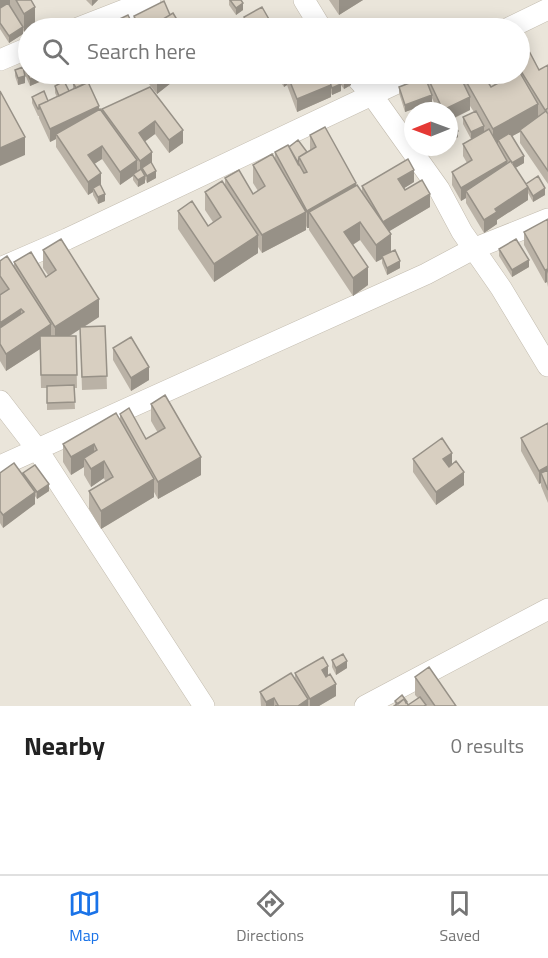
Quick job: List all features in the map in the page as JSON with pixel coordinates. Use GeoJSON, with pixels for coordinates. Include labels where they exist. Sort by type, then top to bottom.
{"type":"FeatureCollection","features":[{"type":"Feature","properties":{"kind":"street"},"geometry":{"type":"LineString","coordinates":[[104,18],[150,0]]}},
{"type":"Feature","properties":{"kind":"street"},"geometry":{"type":"LineString","coordinates":[[304,0],[315,18]]}},
{"type":"Feature","properties":{"kind":"street"},"geometry":{"type":"LineString","coordinates":[[530,18],[548,9]]}},
{"type":"Feature","properties":{"kind":"street"},"geometry":{"type":"LineString","coordinates":[[0,60],[18,52]]}},
{"type":"Feature","properties":{"kind":"street"},"geometry":{"type":"LineString","coordinates":[[362,84],[439,189],[473,249],[501,288],[548,366]]}},
{"type":"Feature","properties":{"kind":"street"},"geometry":{"type":"LineString","coordinates":[[0,268],[68,239],[395,84]]}},
{"type":"Feature","properties":{"kind":"street"},"geometry":{"type":"LineString","coordinates":[[0,466],[426,274],[473,249],[548,219]]}},
{"type":"Feature","properties":{"kind":"street"},"geometry":{"type":"LineString","coordinates":[[0,401],[38,449],[204,706]]}},
{"type":"Feature","properties":{"kind":"street"},"geometry":{"type":"LineString","coordinates":[[365,706],[548,609]]}},
{"type":"Feature","properties":{"kind":"shaded area"},"geometry":{"type":"Polygon","coordinates":[[[0,0],[548,0],[548,706],[0,706],[0,0]]]}},
{"type":"Feature","properties":{"kind":"building"},"geometry":{"type":"Polygon","coordinates":[[[16,0],[31,0],[35,7],[24,14],[16,0]]]}},
{"type":"Feature","properties":{"kind":"building"},"geometry":{"type":"Polygon","coordinates":[[[230,0],[241,0],[243,3],[236,8],[230,0]]]}},
{"type":"Feature","properties":{"kind":"building"},"geometry":{"type":"Polygon","coordinates":[[[164,1],[170,15],[165,18],[135,18],[134,16],[164,1]]]}},
{"type":"Feature","properties":{"kind":"building"},"geometry":{"type":"Polygon","coordinates":[[[8,3],[18,19],[18,30],[9,36],[0,23],[0,8],[8,3]]]}},
{"type":"Feature","properties":{"kind":"building"},"geometry":{"type":"Polygon","coordinates":[[[262,7],[268,18],[245,18],[262,7]]]}},
{"type":"Feature","properties":{"kind":"building"},"geometry":{"type":"Polygon","coordinates":[[[173,13],[176,18],[165,18],[173,13]]]}},
{"type":"Feature","properties":{"kind":"building"},"geometry":{"type":"Polygon","coordinates":[[[530,53],[539,70],[548,65],[548,108],[545,110],[529,84],[530,53]]]}},
{"type":"Feature","properties":{"kind":"building"},"geometry":{"type":"Polygon","coordinates":[[[66,84],[69,91],[59,96],[55,86],[66,84]]]}},
{"type":"Feature","properties":{"kind":"building"},"geometry":{"type":"Polygon","coordinates":[[[84,84],[89,84],[99,106],[50,129],[39,105],[84,84]]]}},
{"type":"Feature","properties":{"kind":"building"},"geometry":{"type":"Polygon","coordinates":[[[291,84],[331,84],[331,85],[297,99],[291,84]]]}},
{"type":"Feature","properties":{"kind":"building"},"geometry":{"type":"Polygon","coordinates":[[[407,84],[428,84],[432,95],[413,102],[404,102],[399,87],[407,84]]]}},
{"type":"Feature","properties":{"kind":"building"},"geometry":{"type":"Polygon","coordinates":[[[431,84],[464,84],[470,97],[458,103],[439,102],[431,84]]]}},
{"type":"Feature","properties":{"kind":"building"},"geometry":{"type":"Polygon","coordinates":[[[468,84],[489,84],[491,87],[497,84],[526,84],[538,104],[493,129],[468,84]]]}},
{"type":"Feature","properties":{"kind":"building"},"geometry":{"type":"Polygon","coordinates":[[[150,87],[183,130],[169,140],[155,121],[139,133],[152,152],[140,161],[102,109],[150,87]]]}},
{"type":"Feature","properties":{"kind":"building"},"geometry":{"type":"Polygon","coordinates":[[[0,91],[25,137],[0,148],[0,91]]]}},
{"type":"Feature","properties":{"kind":"building"},"geometry":{"type":"Polygon","coordinates":[[[44,91],[48,101],[39,105],[38,109],[32,97],[44,91]]]}},
{"type":"Feature","properties":{"kind":"building"},"geometry":{"type":"Polygon","coordinates":[[[100,109],[137,160],[120,172],[102,146],[88,155],[101,173],[88,182],[56,134],[100,109]]]}},
{"type":"Feature","properties":{"kind":"building"},"geometry":{"type":"Polygon","coordinates":[[[476,111],[484,126],[471,132],[463,117],[476,111]]]}},
{"type":"Feature","properties":{"kind":"building"},"geometry":{"type":"Polygon","coordinates":[[[546,111],[548,114],[548,171],[520,130],[546,111]]]}},
{"type":"Feature","properties":{"kind":"building"},"geometry":{"type":"Polygon","coordinates":[[[325,127],[356,183],[307,211],[275,152],[288,145],[304,173],[307,172],[299,157],[316,147],[310,135],[325,127]]]}},
{"type":"Feature","properties":{"kind":"building"},"geometry":{"type":"Polygon","coordinates":[[[489,129],[507,161],[461,188],[452,172],[472,160],[463,144],[489,129]]]}},
{"type":"Feature","properties":{"kind":"building"},"geometry":{"type":"Polygon","coordinates":[[[510,133],[524,156],[512,163],[498,140],[510,133]]]}},
{"type":"Feature","properties":{"kind":"building"},"geometry":{"type":"Polygon","coordinates":[[[298,140],[307,152],[299,157],[298,164],[289,147],[298,140]]]}},
{"type":"Feature","properties":{"kind":"building"},"geometry":{"type":"Polygon","coordinates":[[[272,154],[306,212],[262,235],[225,178],[239,170],[253,194],[265,186],[253,165],[272,154]]]}},
{"type":"Feature","properties":{"kind":"building"},"geometry":{"type":"Polygon","coordinates":[[[408,159],[414,170],[398,179],[405,190],[422,180],[430,194],[383,222],[362,186],[408,159]]]}},
{"type":"Feature","properties":{"kind":"building"},"geometry":{"type":"Polygon","coordinates":[[[511,161],[528,187],[495,209],[497,212],[484,220],[466,191],[511,161]]]}},
{"type":"Feature","properties":{"kind":"building"},"geometry":{"type":"Polygon","coordinates":[[[151,162],[156,171],[147,176],[142,168],[151,162]]]}},
{"type":"Feature","properties":{"kind":"building"},"geometry":{"type":"Polygon","coordinates":[[[141,169],[145,176],[138,180],[133,174],[141,169]]]}},
{"type":"Feature","properties":{"kind":"building"},"geometry":{"type":"Polygon","coordinates":[[[538,176],[545,188],[533,196],[526,184],[538,176]]]}},
{"type":"Feature","properties":{"kind":"building"},"geometry":{"type":"Polygon","coordinates":[[[222,181],[258,235],[214,264],[178,211],[192,201],[208,226],[221,217],[205,192],[222,181]]]}},
{"type":"Feature","properties":{"kind":"building"},"geometry":{"type":"Polygon","coordinates":[[[100,184],[105,194],[98,197],[93,188],[100,184]]]}},
{"type":"Feature","properties":{"kind":"building"},"geometry":{"type":"Polygon","coordinates":[[[357,185],[391,234],[376,245],[360,222],[344,232],[368,267],[353,278],[309,212],[357,185]]]}},
{"type":"Feature","properties":{"kind":"building"},"geometry":{"type":"Polygon","coordinates":[[[548,219],[548,269],[545,270],[524,232],[548,219]]]}},
{"type":"Feature","properties":{"kind":"building"},"geometry":{"type":"Polygon","coordinates":[[[61,239],[99,299],[55,327],[14,262],[31,252],[46,277],[56,270],[43,250],[61,239]]]}},
{"type":"Feature","properties":{"kind":"building"},"geometry":{"type":"Polygon","coordinates":[[[516,239],[529,260],[512,270],[499,249],[516,239]]]}},
{"type":"Feature","properties":{"kind":"building"},"geometry":{"type":"Polygon","coordinates":[[[395,250],[400,261],[387,268],[382,256],[395,250]]]}},
{"type":"Feature","properties":{"kind":"building"},"geometry":{"type":"Polygon","coordinates":[[[7,256],[51,324],[6,354],[0,344],[0,328],[24,312],[21,309],[0,323],[0,295],[9,289],[0,276],[0,261],[7,256]]]}},
{"type":"Feature","properties":{"kind":"building"},"geometry":{"type":"Polygon","coordinates":[[[105,326],[107,376],[82,377],[80,327],[105,326]]]}},
{"type":"Feature","properties":{"kind":"building"},"geometry":{"type":"Polygon","coordinates":[[[40,336],[76,336],[77,375],[41,375],[40,336]]]}},
{"type":"Feature","properties":{"kind":"building"},"geometry":{"type":"Polygon","coordinates":[[[131,337],[149,367],[131,378],[113,348],[131,337]]]}},
{"type":"Feature","properties":{"kind":"building"},"geometry":{"type":"Polygon","coordinates":[[[74,385],[75,402],[47,403],[47,386],[74,385]]]}},
{"type":"Feature","properties":{"kind":"building"},"geometry":{"type":"Polygon","coordinates":[[[165,395],[201,457],[158,482],[120,414],[129,408],[146,439],[165,428],[151,404],[165,395]]]}},
{"type":"Feature","properties":{"kind":"building"},"geometry":{"type":"Polygon","coordinates":[[[116,413],[154,479],[101,511],[89,491],[113,477],[104,461],[91,469],[84,458],[97,450],[94,444],[71,457],[63,444],[116,413]]]}},
{"type":"Feature","properties":{"kind":"building"},"geometry":{"type":"Polygon","coordinates":[[[548,423],[548,466],[539,471],[521,438],[548,423]]]}},
{"type":"Feature","properties":{"kind":"building"},"geometry":{"type":"Polygon","coordinates":[[[442,438],[452,453],[443,459],[449,467],[456,461],[464,472],[436,492],[413,459],[442,438]]]}},
{"type":"Feature","properties":{"kind":"building"},"geometry":{"type":"Polygon","coordinates":[[[14,463],[35,492],[3,515],[0,511],[0,473],[14,463]]]}},
{"type":"Feature","properties":{"kind":"building"},"geometry":{"type":"Polygon","coordinates":[[[35,465],[49,484],[37,492],[23,473],[35,465]]]}},
{"type":"Feature","properties":{"kind":"building"},"geometry":{"type":"Polygon","coordinates":[[[548,470],[548,490],[541,473],[548,470]]]}},
{"type":"Feature","properties":{"kind":"building"},"geometry":{"type":"Polygon","coordinates":[[[343,654],[347,661],[336,668],[332,660],[343,654]]]}},
{"type":"Feature","properties":{"kind":"building"},"geometry":{"type":"Polygon","coordinates":[[[323,657],[328,666],[322,670],[326,677],[330,674],[336,684],[310,699],[295,673],[323,657]]]}},
{"type":"Feature","properties":{"kind":"building"},"geometry":{"type":"Polygon","coordinates":[[[429,667],[456,706],[435,706],[415,677],[429,667]]]}},
{"type":"Feature","properties":{"kind":"building"},"geometry":{"type":"Polygon","coordinates":[[[291,673],[308,699],[298,706],[275,706],[278,705],[274,698],[266,702],[260,692],[291,673]]]}},
{"type":"Feature","properties":{"kind":"building"},"geometry":{"type":"Polygon","coordinates":[[[402,695],[407,702],[404,699],[398,704],[395,701],[402,695]]]}},
{"type":"Feature","properties":{"kind":"building"},"geometry":{"type":"Polygon","coordinates":[[[420,697],[426,705],[408,705],[420,697]]]}},
{"type":"Feature","properties":{"kind":"building"},"geometry":{"type":"Polygon","coordinates":[[[404,699],[409,706],[394,706],[404,699]]]}}]}
